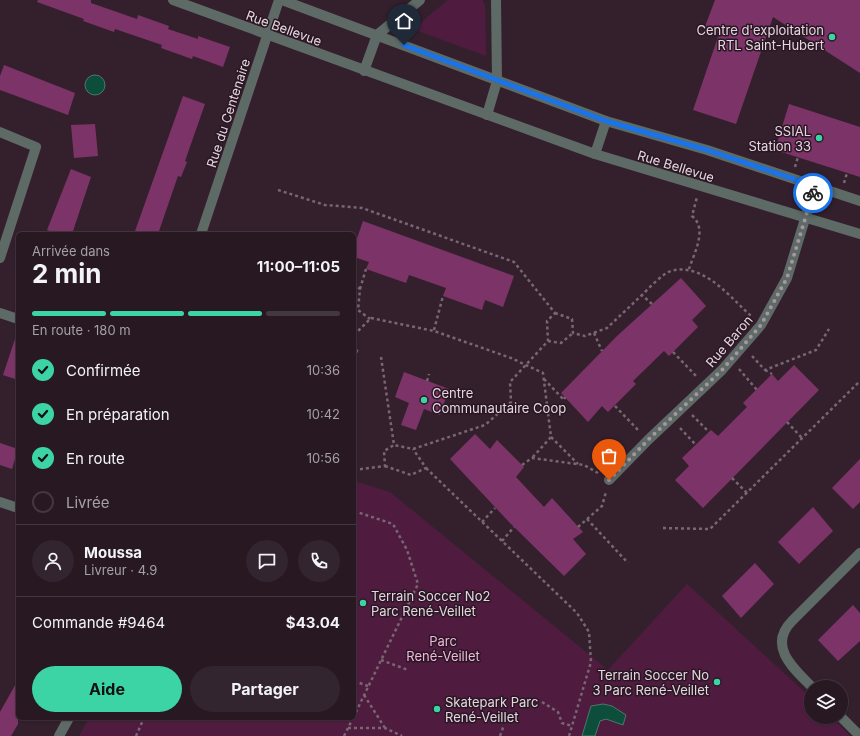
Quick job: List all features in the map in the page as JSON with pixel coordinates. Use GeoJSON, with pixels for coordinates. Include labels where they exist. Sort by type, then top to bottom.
{"type":"FeatureCollection","features":[{"type":"Feature","properties":{"kind":"street","name":"Rue Bellevue"},"geometry":{"type":"LineString","coordinates":[[173,0],[267,36],[595,154],[805,219],[860,234]]}},
{"type":"Feature","properties":{"kind":"street","name":"Rue Bellevue"},"geometry":{"type":"LineString","coordinates":[[280,0],[606,121],[707,150],[860,201]]}},
{"type":"Feature","properties":{"kind":"street","name":"Rue du Centenaire"},"geometry":{"type":"LineString","coordinates":[[202,232],[280,0]]}},
{"type":"Feature","properties":{"kind":"street"},"geometry":{"type":"LineString","coordinates":[[364,70],[377,35],[420,0]]}},
{"type":"Feature","properties":{"kind":"street"},"geometry":{"type":"LineString","coordinates":[[487,115],[498,81],[496,0]]}},
{"type":"Feature","properties":{"kind":"street"},"geometry":{"type":"LineString","coordinates":[[595,154],[606,121]]}},
{"type":"Feature","properties":{"kind":"street"},"geometry":{"type":"LineString","coordinates":[[0,132],[36,147],[0,258]]}},
{"type":"Feature","properties":{"kind":"street","name":"Rue Baron"},"geometry":{"type":"LineString","coordinates":[[609,480],[648,440],[731,361],[761,325],[787,278],[815,186]]}},
{"type":"Feature","properties":{"kind":"street"},"geometry":{"type":"LineString","coordinates":[[0,313],[16,318]]}},
{"type":"Feature","properties":{"kind":"street"},"geometry":{"type":"LineString","coordinates":[[0,502],[16,507]]}},
{"type":"Feature","properties":{"kind":"street"},"geometry":{"type":"LineString","coordinates":[[805,680],[786,660],[783,648],[785,631],[792,621],[860,553]]}},
{"type":"Feature","properties":{"kind":"street"},"geometry":{"type":"LineString","coordinates":[[59,736],[68,720]]}},
{"type":"Feature","properties":{"kind":"street"},"geometry":{"type":"LineString","coordinates":[[848,724],[860,736]]}},
{"type":"Feature","properties":{"kind":"path"},"geometry":{"type":"LineString","coordinates":[[689,269],[700,233],[696,220],[692,216],[701,187]]}},
{"type":"Feature","properties":{"kind":"path"},"geometry":{"type":"LineString","coordinates":[[278,190],[325,205],[362,208],[514,262],[555,313],[572,319],[573,333]]}},
{"type":"Feature","properties":{"kind":"path"},"geometry":{"type":"LineString","coordinates":[[366,269],[360,289],[358,310],[370,319],[434,331],[527,365],[543,373],[551,437],[578,464]]}},
{"type":"Feature","properties":{"kind":"path"},"geometry":{"type":"LineString","coordinates":[[573,333],[585,336],[607,328],[669,271],[689,269],[717,284],[761,325]]}},
{"type":"Feature","properties":{"kind":"path"},"geometry":{"type":"LineString","coordinates":[[356,285],[360,289]]}},
{"type":"Feature","properties":{"kind":"path"},"geometry":{"type":"LineString","coordinates":[[642,295],[652,304]]}},
{"type":"Feature","properties":{"kind":"path"},"geometry":{"type":"LineString","coordinates":[[434,331],[443,296]]}},
{"type":"Feature","properties":{"kind":"path"},"geometry":{"type":"LineString","coordinates":[[385,466],[384,450],[394,445],[413,449],[485,424],[511,402],[510,382],[548,341],[547,322],[555,313]]}},
{"type":"Feature","properties":{"kind":"path"},"geometry":{"type":"LineString","coordinates":[[356,333],[370,319]]}},
{"type":"Feature","properties":{"kind":"path"},"geometry":{"type":"LineString","coordinates":[[765,370],[816,350],[829,329]]}},
{"type":"Feature","properties":{"kind":"path"},"geometry":{"type":"LineString","coordinates":[[548,341],[561,343],[573,333]]}},
{"type":"Feature","properties":{"kind":"path"},"geometry":{"type":"LineString","coordinates":[[594,333],[602,352]]}},
{"type":"Feature","properties":{"kind":"path"},"geometry":{"type":"LineString","coordinates":[[742,347],[765,370],[772,374]]}},
{"type":"Feature","properties":{"kind":"path"},"geometry":{"type":"LineString","coordinates":[[356,353],[358,348]]}},
{"type":"Feature","properties":{"kind":"path"},"geometry":{"type":"LineString","coordinates":[[673,352],[706,386]]}},
{"type":"Feature","properties":{"kind":"path"},"geometry":{"type":"LineString","coordinates":[[381,357],[394,445]]}},
{"type":"Feature","properties":{"kind":"path"},"geometry":{"type":"LineString","coordinates":[[731,361],[757,390]]}},
{"type":"Feature","properties":{"kind":"path"},"geometry":{"type":"LineString","coordinates":[[427,381],[429,374]]}},
{"type":"Feature","properties":{"kind":"path"},"geometry":{"type":"LineString","coordinates":[[543,379],[564,400],[565,398]]}},
{"type":"Feature","properties":{"kind":"path"},"geometry":{"type":"LineString","coordinates":[[663,528],[710,529],[860,381]]}},
{"type":"Feature","properties":{"kind":"path"},"geometry":{"type":"LineString","coordinates":[[614,406],[648,440]]}},
{"type":"Feature","properties":{"kind":"path"},"geometry":{"type":"LineString","coordinates":[[684,406],[709,432]]}},
{"type":"Feature","properties":{"kind":"path"},"geometry":{"type":"LineString","coordinates":[[671,419],[696,445]]}},
{"type":"Feature","properties":{"kind":"path"},"geometry":{"type":"LineString","coordinates":[[787,422],[802,438]]}},
{"type":"Feature","properties":{"kind":"path"},"geometry":{"type":"LineString","coordinates":[[522,465],[532,458],[551,437]]}},
{"type":"Feature","properties":{"kind":"path"},"geometry":{"type":"LineString","coordinates":[[413,449],[426,468],[577,613],[589,632],[590,662],[569,736]]}},
{"type":"Feature","properties":{"kind":"path"},"geometry":{"type":"LineString","coordinates":[[532,458],[584,465],[609,480],[602,506],[578,527]]}},
{"type":"Feature","properties":{"kind":"path"},"geometry":{"type":"LineString","coordinates":[[356,470],[385,466],[411,475],[426,468]]}},
{"type":"Feature","properties":{"kind":"path"},"geometry":{"type":"LineString","coordinates":[[732,478],[747,493]]}},
{"type":"Feature","properties":{"kind":"path"},"geometry":{"type":"LineString","coordinates":[[482,522],[495,508]]}},
{"type":"Feature","properties":{"kind":"path"},"geometry":{"type":"LineString","coordinates":[[356,512],[392,524],[407,550],[418,584],[380,660],[356,713]]}},
{"type":"Feature","properties":{"kind":"path"},"geometry":{"type":"LineString","coordinates":[[587,519],[628,563]]}},
{"type":"Feature","properties":{"kind":"path"},"geometry":{"type":"LineString","coordinates":[[502,541],[514,527]]}},
{"type":"Feature","properties":{"kind":"path"},"geometry":{"type":"LineString","coordinates":[[380,660],[408,670]]}},
{"type":"Feature","properties":{"kind":"path"},"geometry":{"type":"LineString","coordinates":[[356,681],[368,686]]}},
{"type":"Feature","properties":{"kind":"path"},"geometry":{"type":"LineString","coordinates":[[364,695],[385,728]]}},
{"type":"Feature","properties":{"kind":"path"},"geometry":{"type":"LineString","coordinates":[[542,702],[558,712],[562,723],[572,726]]}},
{"type":"Feature","properties":{"kind":"path"},"geometry":{"type":"LineString","coordinates":[[136,736],[143,720]]}},
{"type":"Feature","properties":{"kind":"path"},"geometry":{"type":"LineString","coordinates":[[344,736],[352,720]]}},
{"type":"Feature","properties":{"kind":"path"},"geometry":{"type":"LineString","coordinates":[[500,736],[504,725]]}},
{"type":"Feature","properties":{"kind":"path"},"geometry":{"type":"LineString","coordinates":[[348,728],[385,728],[402,736]]}},
{"type":"Feature","properties":{"kind":"green space"},"geometry":{"type":"Polygon","coordinates":[[[448,0],[482,0],[485,5],[486,56],[413,29],[448,0]]]}},
{"type":"Feature","properties":{"kind":"green space","name":"Parc René-Veillet"},"geometry":{"type":"Polygon","coordinates":[[[356,482],[390,492],[608,670],[687,584],[804,692],[804,724],[838,724],[850,736],[79,736],[88,720],[356,720],[356,482]]]}},
{"type":"Feature","properties":{"kind":"shaded area"},"geometry":{"type":"Polygon","coordinates":[[[95,75],[102,78],[105,85],[102,92],[95,95],[88,92],[85,85],[88,78],[95,75]]]}},
{"type":"Feature","properties":{"kind":"shaded area"},"geometry":{"type":"Polygon","coordinates":[[[603,704],[612,706],[626,715],[623,725],[606,719],[600,721],[595,736],[582,736],[591,706],[603,704]]]}},
{"type":"Feature","properties":{"kind":"building"},"geometry":{"type":"Polygon","coordinates":[[[38,0],[91,0],[91,3],[137,19],[138,15],[169,26],[168,29],[198,39],[198,36],[230,47],[223,67],[193,56],[192,59],[161,48],[162,45],[115,29],[114,32],[83,21],[84,19],[37,2],[38,0]]]}},
{"type":"Feature","properties":{"kind":"building"},"geometry":{"type":"Polygon","coordinates":[[[715,0],[860,0],[860,73],[773,17],[736,124],[693,110],[719,34],[704,29],[715,0]]]}},
{"type":"Feature","properties":{"kind":"building"},"geometry":{"type":"Polygon","coordinates":[[[4,65],[75,93],[68,115],[0,90],[0,76],[4,65]]]}},
{"type":"Feature","properties":{"kind":"building"},"geometry":{"type":"Polygon","coordinates":[[[183,96],[205,104],[185,161],[187,162],[181,177],[178,176],[159,232],[135,232],[183,96]]]}},
{"type":"Feature","properties":{"kind":"building","name":"SSIAL Station 33"},"geometry":{"type":"Polygon","coordinates":[[[789,104],[860,127],[860,177],[775,150],[789,104]]]}},
{"type":"Feature","properties":{"kind":"building"},"geometry":{"type":"Polygon","coordinates":[[[95,124],[98,156],[74,158],[71,125],[95,124]]]}},
{"type":"Feature","properties":{"kind":"building"},"geometry":{"type":"Polygon","coordinates":[[[71,169],[91,177],[73,232],[52,232],[47,230],[71,169]]]}},
{"type":"Feature","properties":{"kind":"building"},"geometry":{"type":"Polygon","coordinates":[[[363,221],[514,276],[503,307],[485,300],[482,310],[443,296],[446,288],[409,275],[406,283],[366,269],[369,262],[356,258],[356,241],[363,221]]]}},
{"type":"Feature","properties":{"kind":"building"},"geometry":{"type":"Polygon","coordinates":[[[681,278],[706,306],[692,320],[698,327],[669,356],[664,351],[633,381],[636,384],[608,412],[602,406],[588,422],[561,393],[617,336],[681,278]]]}},
{"type":"Feature","properties":{"kind":"building"},"geometry":{"type":"Polygon","coordinates":[[[16,336],[16,379],[3,375],[16,336]]]}},
{"type":"Feature","properties":{"kind":"building"},"geometry":{"type":"Polygon","coordinates":[[[794,365],[819,390],[703,508],[675,480],[689,466],[682,458],[711,430],[718,436],[747,407],[743,403],[772,374],[778,381],[794,365]]]}},
{"type":"Feature","properties":{"kind":"building","name":"Centre Communautaire Coop"},"geometry":{"type":"Polygon","coordinates":[[[404,372],[449,389],[440,415],[424,409],[416,430],[401,425],[409,403],[395,397],[404,372]]]}},
{"type":"Feature","properties":{"kind":"building"},"geometry":{"type":"Polygon","coordinates":[[[475,434],[490,449],[497,440],[524,467],[516,477],[544,507],[552,498],[583,532],[573,539],[586,554],[564,576],[510,523],[450,459],[475,434]]]}},
{"type":"Feature","properties":{"kind":"building"},"geometry":{"type":"Polygon","coordinates":[[[0,443],[16,448],[16,456],[12,469],[0,465],[0,443]]]}},
{"type":"Feature","properties":{"kind":"building"},"geometry":{"type":"Polygon","coordinates":[[[860,459],[860,502],[853,509],[832,488],[860,459]]]}},
{"type":"Feature","properties":{"kind":"building"},"geometry":{"type":"Polygon","coordinates":[[[813,507],[833,531],[799,564],[778,542],[813,507]]]}},
{"type":"Feature","properties":{"kind":"building"},"geometry":{"type":"Polygon","coordinates":[[[755,563],[774,584],[741,618],[722,596],[755,563]]]}},
{"type":"Feature","properties":{"kind":"building"},"geometry":{"type":"Polygon","coordinates":[[[853,605],[860,613],[860,641],[838,661],[818,640],[853,605]]]}},
{"type":"Feature","properties":{"kind":"building"},"geometry":{"type":"Polygon","coordinates":[[[16,684],[16,720],[18,720],[18,724],[11,736],[0,736],[0,712],[16,684]]]}},
{"type":"Feature","properties":{"kind":"way so far"},"geometry":{"type":"LineString","coordinates":[[609,480],[648,440],[722,370],[761,325],[787,278],[789,267],[813,193]]}},
{"type":"Feature","properties":{"kind":"place","name":"Centre d'exploitation RTL Saint-Hubert"},"geometry":{"type":"Point","coordinates":[832,37]}},
{"type":"Feature","properties":{"kind":"place","name":"SSIAL Station 33"},"geometry":{"type":"Point","coordinates":[819,138]}},
{"type":"Feature","properties":{"kind":"place","name":"Centre Communautaire Coop"},"geometry":{"type":"Point","coordinates":[424,400]}},
{"type":"Feature","properties":{"kind":"place","name":"Terrain Soccer No2 Parc René-Veillet"},"geometry":{"type":"Point","coordinates":[363,603]}},
{"type":"Feature","properties":{"kind":"place","name":"Terrain Soccer No 3 Parc René-Veillet"},"geometry":{"type":"Point","coordinates":[717,682]}},
{"type":"Feature","properties":{"kind":"place","name":"Skatepark Parc René-Veillet"},"geometry":{"type":"Point","coordinates":[437,709]}},
{"type":"Feature","properties":{"kind":"route"},"geometry":{"type":"LineString","coordinates":[[404,45],[606,121],[707,150],[815,186],[813,193]]}}]}
